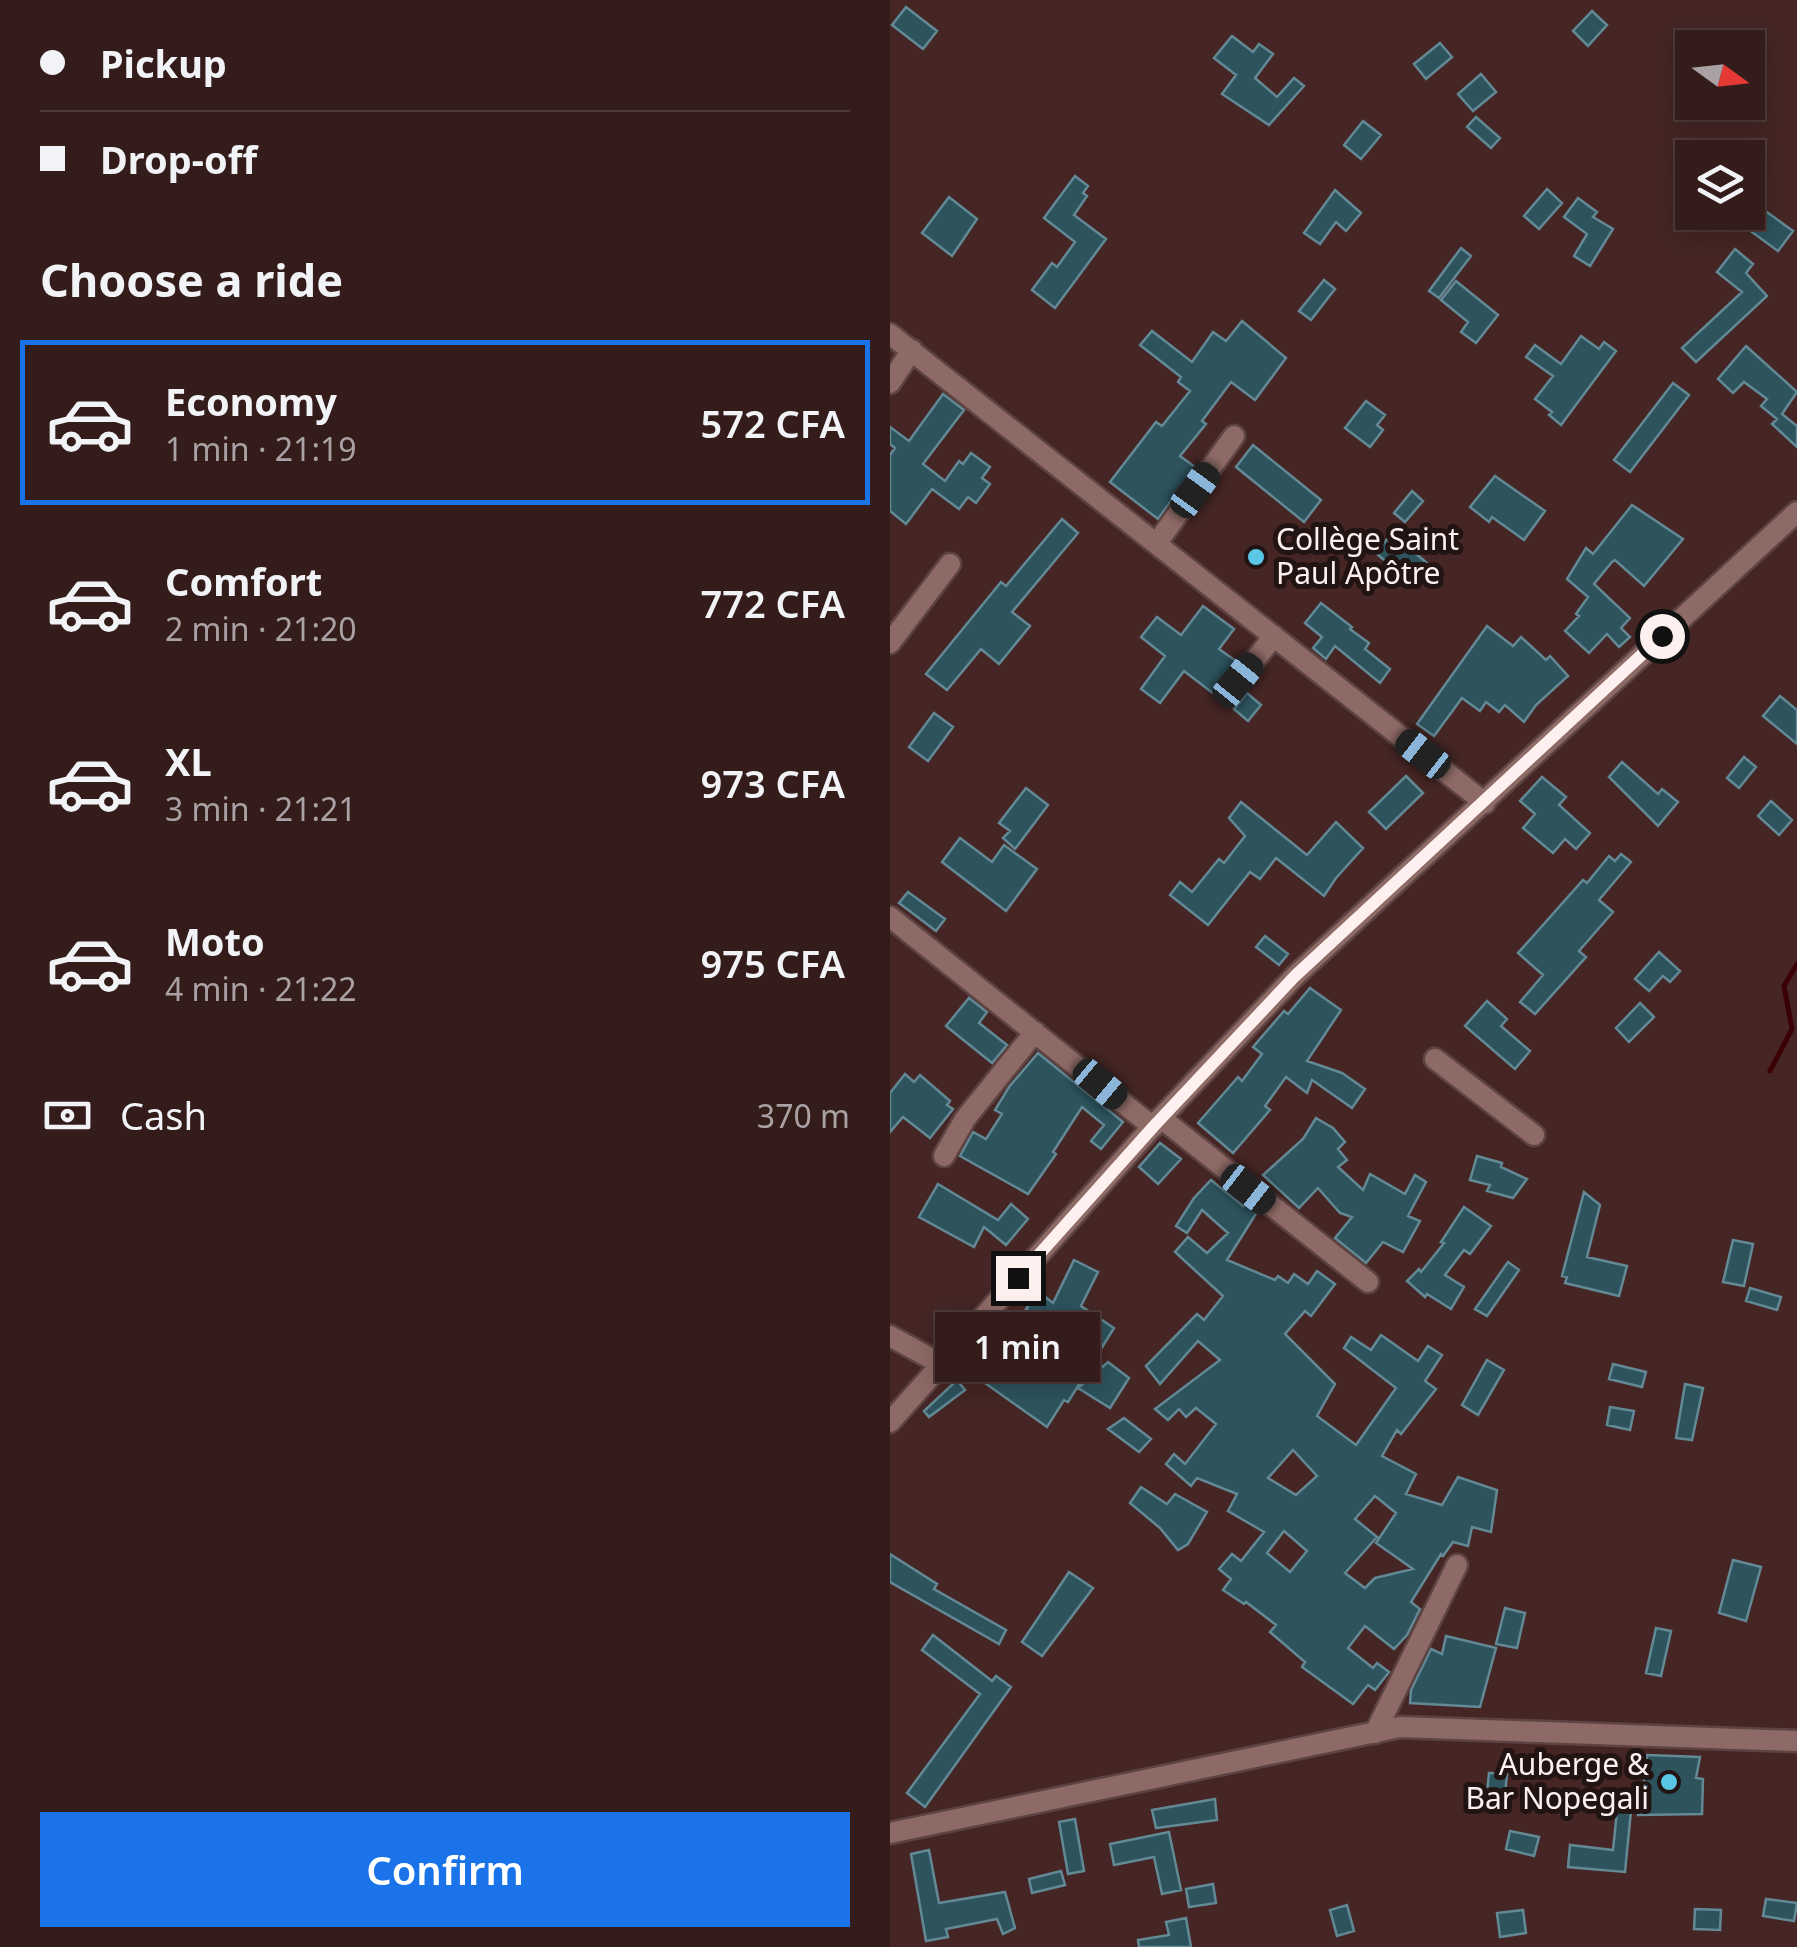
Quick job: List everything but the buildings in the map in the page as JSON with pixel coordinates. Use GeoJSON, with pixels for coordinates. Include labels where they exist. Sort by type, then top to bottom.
{"type":"FeatureCollection","features":[{"type":"Feature","properties":{"kind":"street"},"geometry":{"type":"LineString","coordinates":[[890,334],[1485,803]]}},
{"type":"Feature","properties":{"kind":"street"},"geometry":{"type":"LineString","coordinates":[[890,384],[912,350]]}},
{"type":"Feature","properties":{"kind":"street"},"geometry":{"type":"LineString","coordinates":[[1156,543],[1234,436]]}},
{"type":"Feature","properties":{"kind":"street"},"geometry":{"type":"LineString","coordinates":[[890,1422],[1157,1123],[1295,976],[1797,512]]}},
{"type":"Feature","properties":{"kind":"street"},"geometry":{"type":"LineString","coordinates":[[890,643],[950,564]]}},
{"type":"Feature","properties":{"kind":"street"},"geometry":{"type":"LineString","coordinates":[[1238,680],[1274,636]]}},
{"type":"Feature","properties":{"kind":"street"},"geometry":{"type":"LineString","coordinates":[[890,917],[1035,1032],[1368,1282]]}},
{"type":"Feature","properties":{"kind":"street"},"geometry":{"type":"LineString","coordinates":[[944,1156],[965,1119],[1035,1032]]}},
{"type":"Feature","properties":{"kind":"street"},"geometry":{"type":"LineString","coordinates":[[1435,1059],[1534,1135]]}},
{"type":"Feature","properties":{"kind":"street"},"geometry":{"type":"LineString","coordinates":[[890,1336],[940,1364]]}},
{"type":"Feature","properties":{"kind":"street"},"geometry":{"type":"LineString","coordinates":[[1375,1733],[1457,1565]]}},
{"type":"Feature","properties":{"kind":"street"},"geometry":{"type":"LineString","coordinates":[[890,1832],[1375,1733],[1419,1728],[1797,1741]]}},
{"type":"Feature","properties":{"kind":"waterway"},"geometry":{"type":"LineString","coordinates":[[1770,1071],[1792,1029],[1784,986],[1797,964]]}},
{"type":"Feature","properties":{"kind":"place","name":"Collège Saint Paul Apôtre"},"geometry":{"type":"Point","coordinates":[1256,557]}},
{"type":"Feature","properties":{"kind":"place","name":"Auberge & Bar Nopegali"},"geometry":{"type":"Point","coordinates":[1669,1782]}},
{"type":"Feature","properties":{"kind":"route"},"geometry":{"type":"LineString","coordinates":[[1018,1278],[1295,976],[1662,636]]}}]}
